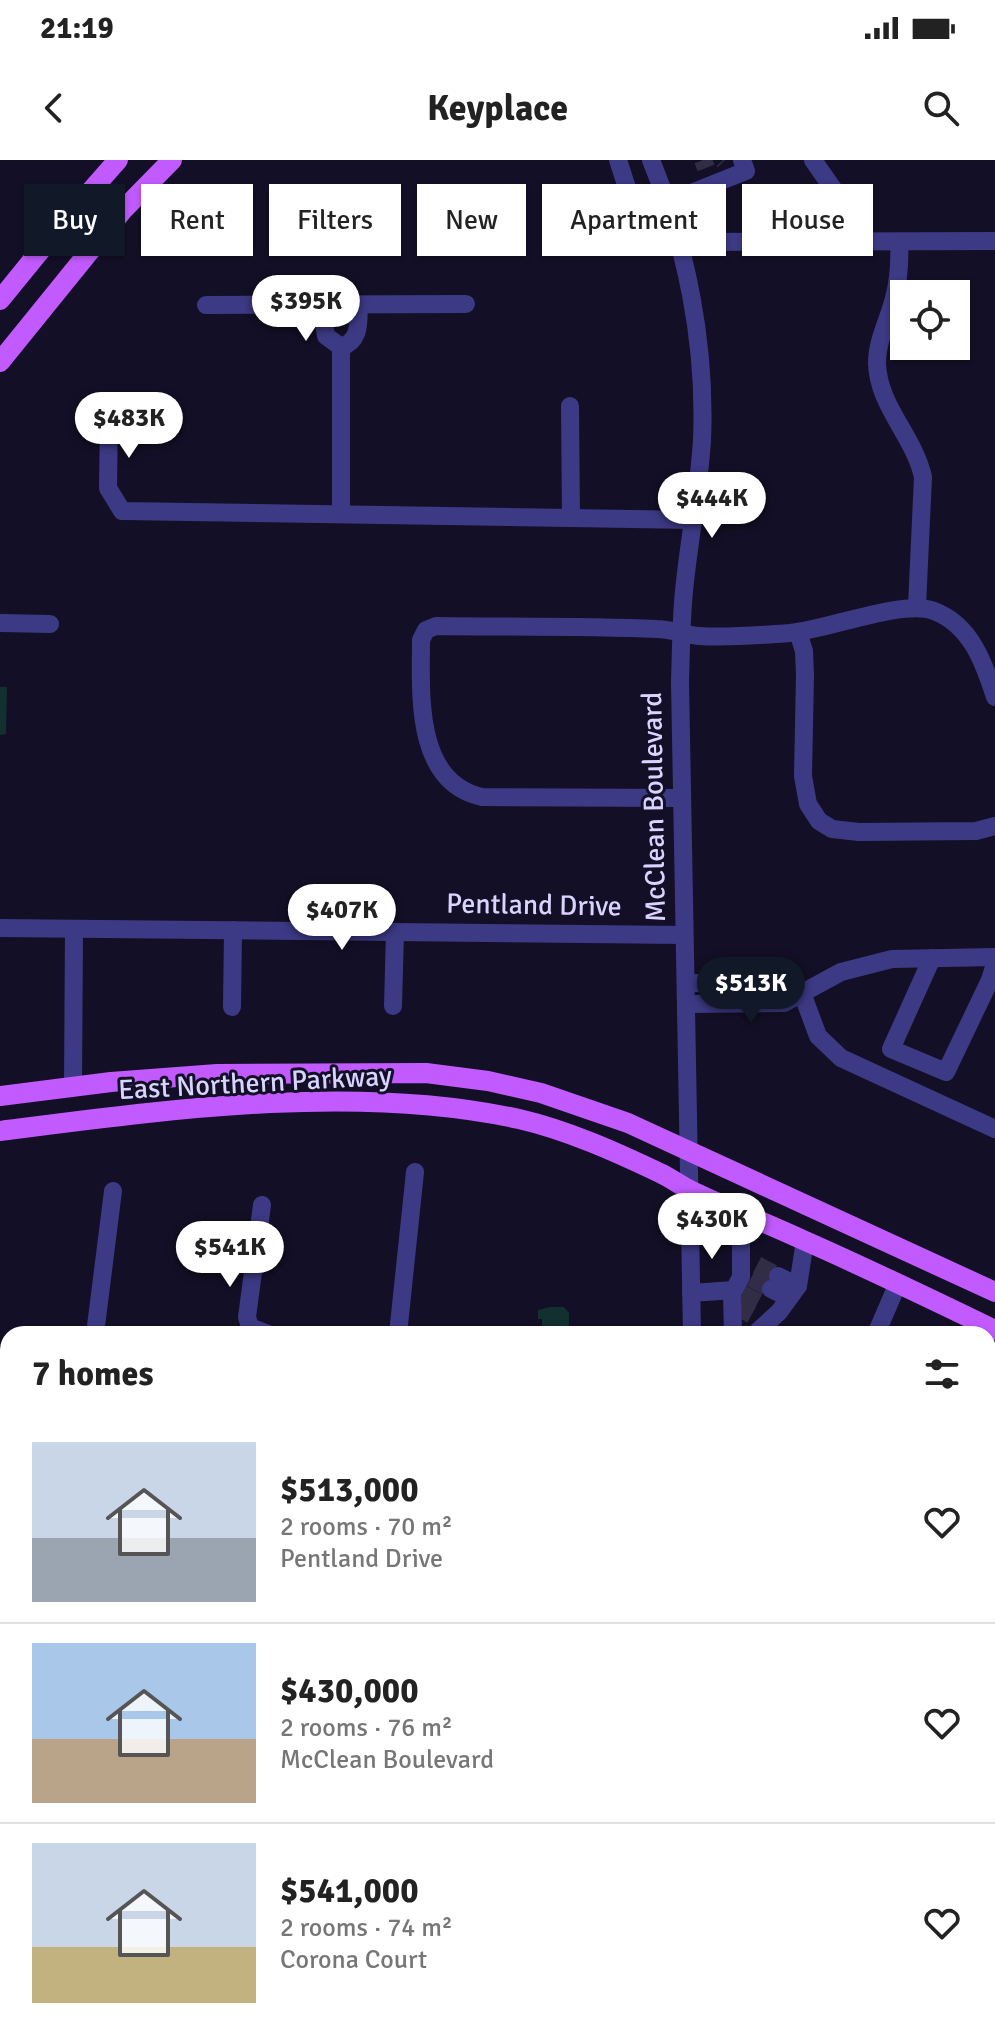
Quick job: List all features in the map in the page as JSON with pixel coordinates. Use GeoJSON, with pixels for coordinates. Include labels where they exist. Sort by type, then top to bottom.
{"type":"FeatureCollection","features":[{"type":"Feature","properties":{"kind":"main road"},"geometry":{"type":"LineString","coordinates":[[0,300],[118,160]]}},
{"type":"Feature","properties":{"kind":"main road"},"geometry":{"type":"LineString","coordinates":[[0,362],[123,210],[172,160]]}},
{"type":"Feature","properties":{"kind":"main road","name":"East Northern Parkway"},"geometry":{"type":"LineString","coordinates":[[0,1096],[73,1086],[217,1074],[438,1074],[488,1081],[541,1093],[594,1110],[688,1150],[995,1292]]}},
{"type":"Feature","properties":{"kind":"main road","name":"East Northern Parkway"},"geometry":{"type":"LineString","coordinates":[[0,1131],[204,1109],[399,1103],[474,1111],[534,1123],[585,1141],[987,1326]]}},
{"type":"Feature","properties":{"kind":"street"},"geometry":{"type":"LineString","coordinates":[[618,160],[626,184]]}},
{"type":"Feature","properties":{"kind":"street","name":"McClean Boulevard"},"geometry":{"type":"LineString","coordinates":[[651,160],[659,184]]}},
{"type":"Feature","properties":{"kind":"street"},"geometry":{"type":"LineString","coordinates":[[813,160],[830,184]]}},
{"type":"Feature","properties":{"kind":"street"},"geometry":{"type":"LineString","coordinates":[[695,184],[723,170]]}},
{"type":"Feature","properties":{"kind":"street"},"geometry":{"type":"LineString","coordinates":[[873,242],[995,241]]}},
{"type":"Feature","properties":{"kind":"street"},"geometry":{"type":"LineString","coordinates":[[899,242],[898,279],[881,337],[877,363],[888,405],[920,461],[923,477],[917,606]]}},
{"type":"Feature","properties":{"kind":"street","name":"McClean Boulevard"},"geometry":{"type":"LineString","coordinates":[[681,256],[696,323],[702,400],[700,468],[681,634],[681,798],[692,1326]]}},
{"type":"Feature","properties":{"kind":"street"},"geometry":{"type":"LineString","coordinates":[[206,305],[466,304]]}},
{"type":"Feature","properties":{"kind":"street"},"geometry":{"type":"LineString","coordinates":[[321,305],[326,336],[341,347]]}},
{"type":"Feature","properties":{"kind":"street"},"geometry":{"type":"LineString","coordinates":[[341,347],[349,345],[355,337],[359,305]]}},
{"type":"Feature","properties":{"kind":"street"},"geometry":{"type":"LineString","coordinates":[[341,347],[341,514]]}},
{"type":"Feature","properties":{"kind":"street"},"geometry":{"type":"LineString","coordinates":[[570,406],[571,518]]}},
{"type":"Feature","properties":{"kind":"street"},"geometry":{"type":"LineString","coordinates":[[109,416],[108,488],[122,511],[693,520]]}},
{"type":"Feature","properties":{"kind":"street"},"geometry":{"type":"LineString","coordinates":[[681,798],[482,797],[468,794],[446,775],[430,749],[425,728],[421,640],[426,630],[436,626],[662,629],[681,634],[731,636],[798,632],[917,606],[941,614],[969,638],[986,668],[995,697]]}},
{"type":"Feature","properties":{"kind":"street"},"geometry":{"type":"LineString","coordinates":[[0,623],[50,624]]}},
{"type":"Feature","properties":{"kind":"street"},"geometry":{"type":"LineString","coordinates":[[798,632],[804,651],[805,675],[803,776],[808,804],[819,821],[832,829],[859,832],[976,831],[995,826]]}},
{"type":"Feature","properties":{"kind":"street","name":"Pentland Drive"},"geometry":{"type":"LineString","coordinates":[[0,928],[684,935]]}},
{"type":"Feature","properties":{"kind":"street"},"geometry":{"type":"LineString","coordinates":[[73,1086],[74,929]]}},
{"type":"Feature","properties":{"kind":"street"},"geometry":{"type":"LineString","coordinates":[[232,1007],[233,930]]}},
{"type":"Feature","properties":{"kind":"street"},"geometry":{"type":"LineString","coordinates":[[393,1006],[395,932]]}},
{"type":"Feature","properties":{"kind":"street"},"geometry":{"type":"LineString","coordinates":[[686,1004],[784,1003],[841,972],[892,959],[995,957]]}},
{"type":"Feature","properties":{"kind":"street"},"geometry":{"type":"LineString","coordinates":[[932,958],[891,1049],[946,1072],[995,964]]}},
{"type":"Feature","properties":{"kind":"street"},"geometry":{"type":"LineString","coordinates":[[686,983],[784,984],[802,993],[818,1036],[841,1058],[991,1127],[995,1108]]}},
{"type":"Feature","properties":{"kind":"street"},"geometry":{"type":"LineString","coordinates":[[399,1326],[415,1172]]}},
{"type":"Feature","properties":{"kind":"street"},"geometry":{"type":"LineString","coordinates":[[96,1326],[113,1191]]}},
{"type":"Feature","properties":{"kind":"street"},"geometry":{"type":"LineString","coordinates":[[250,1326],[247,1317],[262,1205]]}},
{"type":"Feature","properties":{"kind":"street"},"geometry":{"type":"LineString","coordinates":[[734,1326],[741,1284],[741,1212]]}},
{"type":"Feature","properties":{"kind":"street"},"geometry":{"type":"LineString","coordinates":[[773,1304],[805,1241]]}},
{"type":"Feature","properties":{"kind":"street"},"geometry":{"type":"LineString","coordinates":[[879,1326],[898,1283]]}},
{"type":"Feature","properties":{"kind":"street"},"geometry":{"type":"LineString","coordinates":[[691,1293],[741,1284]]}},
{"type":"Feature","properties":{"kind":"green space"},"geometry":{"type":"Polygon","coordinates":[[[0,687],[7,687],[6,734],[0,735],[0,687]]]}},
{"type":"Feature","properties":{"kind":"green space"},"geometry":{"type":"Polygon","coordinates":[[[564,1307],[569,1313],[569,1326],[542,1326],[538,1310],[564,1307]]]}},
{"type":"Feature","properties":{"kind":"tunnel"},"geometry":{"type":"LineString","coordinates":[[703,160],[706,168]]}},
{"type":"Feature","properties":{"kind":"tunnel"},"geometry":{"type":"LineString","coordinates":[[757,1265],[778,1276]]}},
{"type":"Feature","properties":{"kind":"tunnel"},"geometry":{"type":"LineString","coordinates":[[751,1278],[771,1289]]}},
{"type":"Feature","properties":{"kind":"tunnel"},"geometry":{"type":"LineString","coordinates":[[742,1294],[763,1305]]}},
{"type":"Feature","properties":{"kind":"tunnel"},"geometry":{"type":"LineString","coordinates":[[736,1306],[756,1317]]}}]}
